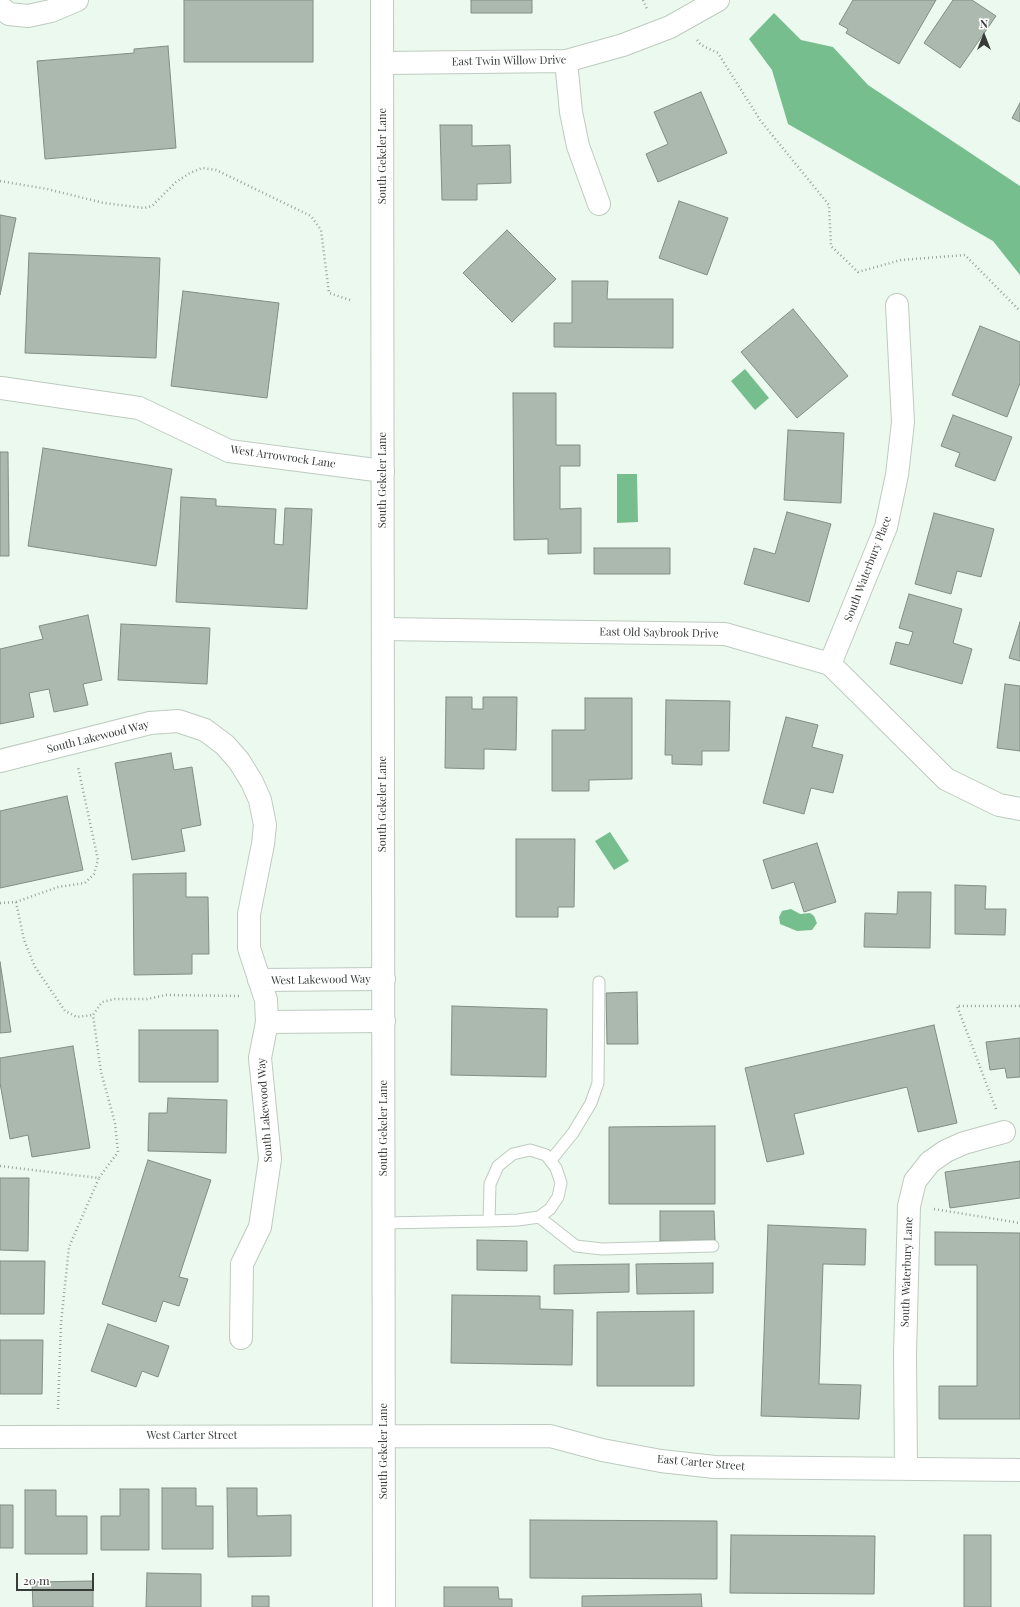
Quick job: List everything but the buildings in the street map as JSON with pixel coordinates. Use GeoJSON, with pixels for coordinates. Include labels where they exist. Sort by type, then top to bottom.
{"type":"FeatureCollection","features":[{"type":"Feature","properties":{"kind":"street"},"geometry":{"type":"LineString","coordinates":[[0,7],[9,14],[28,16],[52,11],[77,0]]}},
{"type":"Feature","properties":{"kind":"street","name":"South Gekeler Lane"},"geometry":{"type":"LineString","coordinates":[[382,0],[384,1607]]}},
{"type":"Feature","properties":{"kind":"street","name":"East Twin Willow Drive"},"geometry":{"type":"LineString","coordinates":[[383,63],[566,61],[623,45],[670,27],[718,0]]}},
{"type":"Feature","properties":{"kind":"street"},"geometry":{"type":"LineString","coordinates":[[566,61],[570,112],[577,139],[599,204]]}},
{"type":"Feature","properties":{"kind":"street","name":"South Waterbury Place"},"geometry":{"type":"LineString","coordinates":[[830,664],[886,527],[897,475],[903,422],[897,305]]}},
{"type":"Feature","properties":{"kind":"street","name":"West Arrowrock Lane"},"geometry":{"type":"LineString","coordinates":[[0,388],[139,408],[229,451],[383,471]]}},
{"type":"Feature","properties":{"kind":"street","name":"East Old Saybrook Drive"},"geometry":{"type":"LineString","coordinates":[[383,629],[725,634],[830,664],[946,779],[999,805],[1020,808]]}},
{"type":"Feature","properties":{"kind":"street","name":"South Lakewood Way"},"geometry":{"type":"LineString","coordinates":[[0,761],[150,723],[178,721],[204,730],[225,745],[239,761],[252,782],[260,800],[265,825],[264,844],[249,914],[249,948],[266,1000],[267,1022],[260,1058],[270,1159],[260,1227],[242,1264],[241,1338]]}},
{"type":"Feature","properties":{"kind":"street","name":"West Lakewood Way"},"geometry":{"type":"LineString","coordinates":[[259,980],[384,979]]}},
{"type":"Feature","properties":{"kind":"street"},"geometry":{"type":"LineString","coordinates":[[267,1022],[384,1021]]}},
{"type":"Feature","properties":{"kind":"street","name":"South Waterbury Lane"},"geometry":{"type":"LineString","coordinates":[[906,1469],[905,1353],[909,1206],[915,1181],[930,1162],[946,1151],[964,1143],[1004,1132]]}},
{"type":"Feature","properties":{"kind":"street","name":"East Carter Street"},"geometry":{"type":"LineString","coordinates":[[384,1436],[550,1436],[602,1450],[661,1461],[715,1467],[1020,1470]]}},
{"type":"Feature","properties":{"kind":"street","name":"West Carter Street"},"geometry":{"type":"LineString","coordinates":[[0,1437],[384,1436]]}},
{"type":"Feature","properties":{"kind":"lane"},"geometry":{"type":"LineString","coordinates":[[551,1160],[573,1133],[592,1103],[598,1083],[599,982]]}},
{"type":"Feature","properties":{"kind":"lane"},"geometry":{"type":"LineString","coordinates":[[384,1224],[489,1221],[539,1216],[550,1209],[558,1197],[561,1183],[556,1168],[546,1155],[530,1150],[513,1154],[498,1166],[490,1184],[489,1221]]}},
{"type":"Feature","properties":{"kind":"lane"},"geometry":{"type":"LineString","coordinates":[[539,1216],[576,1246],[602,1249],[713,1246]]}},
{"type":"Feature","properties":{"kind":"path"},"geometry":{"type":"LineString","coordinates":[[644,0],[648,12]]}},
{"type":"Feature","properties":{"kind":"path"},"geometry":{"type":"LineString","coordinates":[[695,36],[701,45],[718,53],[760,120],[829,205],[831,246],[858,272],[901,260],[965,255],[1020,311]]}},
{"type":"Feature","properties":{"kind":"path"},"geometry":{"type":"LineString","coordinates":[[0,181],[47,189],[104,203],[144,208],[152,206],[176,182],[190,173],[202,168],[216,170],[271,195],[311,216],[321,230],[329,293],[350,300]]}},
{"type":"Feature","properties":{"kind":"path"},"geometry":{"type":"LineString","coordinates":[[0,903],[16,904],[58,887],[85,883],[94,874],[98,860],[77,764]]}},
{"type":"Feature","properties":{"kind":"path"},"geometry":{"type":"LineString","coordinates":[[16,904],[24,940],[35,967],[65,1011],[77,1017],[93,1015]]}},
{"type":"Feature","properties":{"kind":"path"},"geometry":{"type":"LineString","coordinates":[[58,1409],[61,1323],[69,1248],[99,1178],[118,1152],[116,1123],[101,1072],[93,1015],[102,1002],[115,999],[147,999],[166,995],[241,996]]}},
{"type":"Feature","properties":{"kind":"path"},"geometry":{"type":"LineString","coordinates":[[1004,1132],[957,1006],[1020,1006]]}},
{"type":"Feature","properties":{"kind":"path"},"geometry":{"type":"LineString","coordinates":[[0,1166],[99,1178]]}},
{"type":"Feature","properties":{"kind":"path"},"geometry":{"type":"LineString","coordinates":[[909,1206],[1020,1223]]}},
{"type":"Feature","properties":{"kind":"shaded area"},"geometry":{"type":"Polygon","coordinates":[[[774,13],[801,40],[833,47],[868,85],[1020,186],[1020,275],[993,241],[788,124],[772,70],[749,39],[774,13]]]}},
{"type":"Feature","properties":{"kind":"shaded area"},"geometry":{"type":"Polygon","coordinates":[[[745,369],[769,398],[755,410],[731,381],[745,369]]]}},
{"type":"Feature","properties":{"kind":"shaded area"},"geometry":{"type":"Polygon","coordinates":[[[617,474],[637,474],[638,522],[617,523],[617,474]]]}},
{"type":"Feature","properties":{"kind":"shaded area"},"geometry":{"type":"Polygon","coordinates":[[[610,832],[629,861],[614,870],[595,841],[610,832]]]}},
{"type":"Feature","properties":{"kind":"shaded area"},"geometry":{"type":"Polygon","coordinates":[[[791,909],[800,914],[810,913],[814,916],[817,923],[812,930],[797,931],[780,924],[779,917],[782,911],[791,909]]]}}]}
